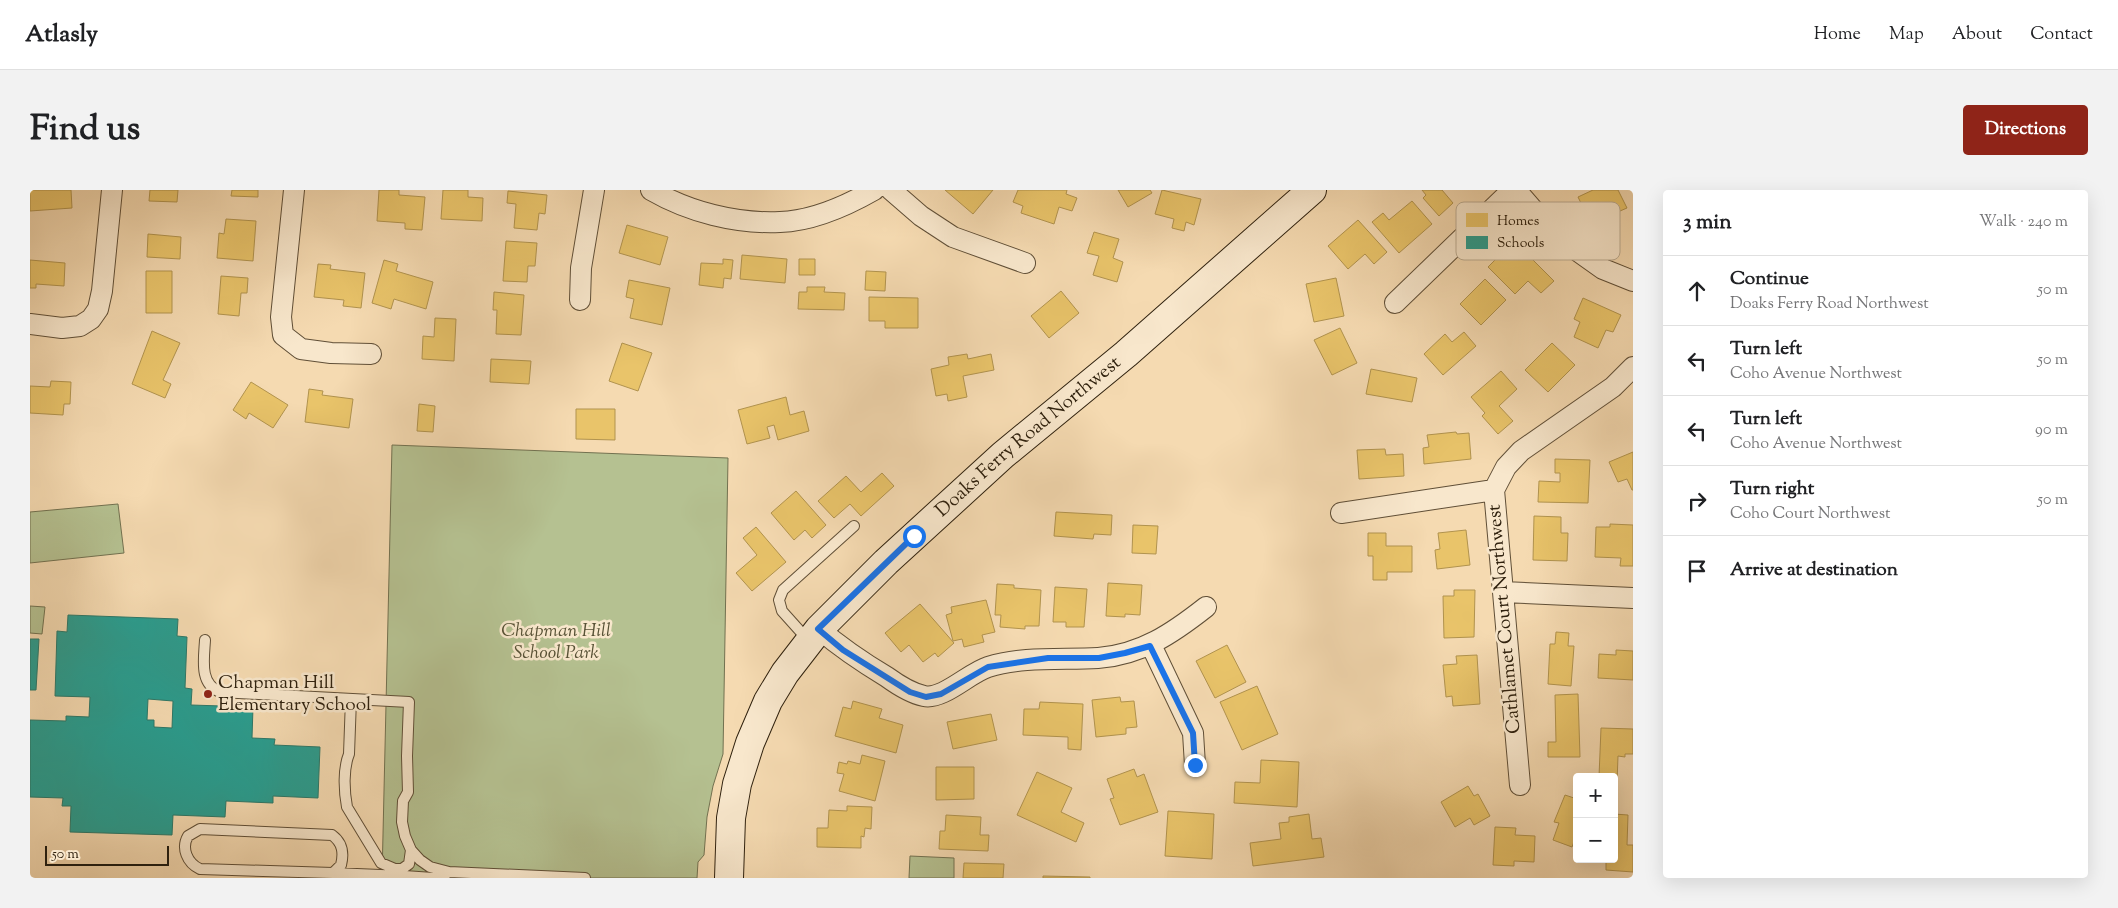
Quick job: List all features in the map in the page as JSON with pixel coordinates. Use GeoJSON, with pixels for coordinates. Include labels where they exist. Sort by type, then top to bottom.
{"type":"FeatureCollection","features":[{"type":"Feature","properties":{"kind":"main road","name":"Doaks Ferry Road Northwest"},"geometry":{"type":"LineString","coordinates":[[729,878],[731,818],[737,784],[750,743],[768,701],[785,673],[814,635],[886,562],[1003,455],[1126,354],[1312,190]]}},
{"type":"Feature","properties":{"kind":"street"},"geometry":{"type":"LineString","coordinates":[[30,324],[62,328],[80,326],[91,319],[98,309],[102,291],[112,190]]}},
{"type":"Feature","properties":{"kind":"street"},"geometry":{"type":"LineString","coordinates":[[294,190],[282,317],[283,336],[301,349],[331,353],[372,354]]}},
{"type":"Feature","properties":{"kind":"street"},"geometry":{"type":"LineString","coordinates":[[580,300],[581,268],[594,190]]}},
{"type":"Feature","properties":{"kind":"street"},"geometry":{"type":"LineString","coordinates":[[651,190],[664,198],[706,213],[736,219],[780,222],[810,217],[841,207],[874,190]]}},
{"type":"Feature","properties":{"kind":"street"},"geometry":{"type":"LineString","coordinates":[[891,190],[921,216],[953,237],[1025,263]]}},
{"type":"Feature","properties":{"kind":"street"},"geometry":{"type":"LineString","coordinates":[[1500,202],[1512,190]]}},
{"type":"Feature","properties":{"kind":"street"},"geometry":{"type":"LineString","coordinates":[[1516,190],[1526,202]]}},
{"type":"Feature","properties":{"kind":"street"},"geometry":{"type":"LineString","coordinates":[[1395,303],[1456,244]]}},
{"type":"Feature","properties":{"kind":"street"},"geometry":{"type":"LineString","coordinates":[[1589,260],[1603,270],[1633,281]]}},
{"type":"Feature","properties":{"kind":"street","name":"Cathlamet Court Northwest"},"geometry":{"type":"LineString","coordinates":[[1520,785],[1494,490],[1506,467],[1521,451],[1613,387],[1633,367]]}},
{"type":"Feature","properties":{"kind":"street"},"geometry":{"type":"LineString","coordinates":[[1341,513],[1494,490]]}},
{"type":"Feature","properties":{"kind":"street"},"geometry":{"type":"LineString","coordinates":[[1503,592],[1633,598]]}},
{"type":"Feature","properties":{"kind":"street"},"geometry":{"type":"LineString","coordinates":[[814,635],[843,650],[910,692],[926,697],[941,694],[988,667],[1048,658],[1099,658],[1150,646],[1179,628],[1206,607]]}},
{"type":"Feature","properties":{"kind":"street"},"geometry":{"type":"LineString","coordinates":[[1150,646],[1193,733],[1195,765]]}},
{"type":"Feature","properties":{"kind":"lane"},"geometry":{"type":"LineString","coordinates":[[814,635],[782,610],[779,600],[784,590],[854,526]]}},
{"type":"Feature","properties":{"kind":"lane"},"geometry":{"type":"LineString","coordinates":[[205,640],[204,674],[212,689],[220,692],[409,702],[406,756],[408,792],[404,801],[402,822],[411,850],[430,867],[449,872],[585,878]]}},
{"type":"Feature","properties":{"kind":"lane"},"geometry":{"type":"LineString","coordinates":[[351,699],[349,754],[346,762],[345,798],[347,807],[381,863],[395,869],[404,876]]}},
{"type":"Feature","properties":{"kind":"lane"},"geometry":{"type":"LineString","coordinates":[[333,873],[341,865],[343,851],[337,839],[332,835],[211,829],[195,830],[186,840],[186,854],[200,873],[333,873],[433,878],[441,877],[449,872]]}},
{"type":"Feature","properties":{"kind":"lane"},"geometry":{"type":"LineString","coordinates":[[395,869],[402,869],[409,864],[411,850]]}},
{"type":"Feature","properties":{"kind":"green space","name":"Chapman Hill School Park"},"geometry":{"type":"Polygon","coordinates":[[[392,445],[728,458],[723,754],[713,786],[707,817],[704,855],[698,862],[697,878],[382,878],[392,445]]]}},
{"type":"Feature","properties":{"kind":"green space"},"geometry":{"type":"Polygon","coordinates":[[[118,504],[124,553],[30,563],[30,512],[118,504]]]}},
{"type":"Feature","properties":{"kind":"green space"},"geometry":{"type":"Polygon","coordinates":[[[30,606],[45,607],[42,634],[30,633],[30,606]]]}},
{"type":"Feature","properties":{"kind":"green space"},"geometry":{"type":"Polygon","coordinates":[[[910,856],[954,858],[954,878],[909,878],[910,856]]]}},
{"type":"Feature","properties":{"kind":"building: Homes"},"geometry":{"type":"Polygon","coordinates":[[[30,190],[71,190],[72,208],[30,211],[30,190]]]}},
{"type":"Feature","properties":{"kind":"building: Homes"},"geometry":{"type":"Polygon","coordinates":[[[150,190],[178,190],[177,202],[149,201],[150,190]]]}},
{"type":"Feature","properties":{"kind":"building: Homes"},"geometry":{"type":"Polygon","coordinates":[[[232,190],[258,190],[258,197],[231,196],[232,190]]]}},
{"type":"Feature","properties":{"kind":"building: Homes"},"geometry":{"type":"Polygon","coordinates":[[[379,190],[399,190],[399,195],[425,197],[422,230],[405,229],[405,223],[377,221],[379,190]]]}},
{"type":"Feature","properties":{"kind":"building: Homes"},"geometry":{"type":"Polygon","coordinates":[[[443,190],[468,190],[468,197],[483,198],[482,221],[441,219],[443,190]]]}},
{"type":"Feature","properties":{"kind":"building: Homes"},"geometry":{"type":"Polygon","coordinates":[[[945,190],[993,190],[973,214],[945,190]]]}},
{"type":"Feature","properties":{"kind":"building: Homes"},"geometry":{"type":"Polygon","coordinates":[[[1018,190],[1067,190],[1066,194],[1077,198],[1072,211],[1059,207],[1054,224],[1021,213],[1023,206],[1013,202],[1018,190]]]}},
{"type":"Feature","properties":{"kind":"building: Homes"},"geometry":{"type":"Polygon","coordinates":[[[1118,190],[1150,190],[1152,193],[1128,207],[1118,190]]]}},
{"type":"Feature","properties":{"kind":"building: Homes"},"geometry":{"type":"Polygon","coordinates":[[[1162,190],[1201,199],[1194,225],[1186,222],[1184,231],[1172,228],[1174,219],[1155,214],[1162,190]]]}},
{"type":"Feature","properties":{"kind":"building: Homes"},"geometry":{"type":"Polygon","coordinates":[[[1422,190],[1442,190],[1453,203],[1439,216],[1423,198],[1426,195],[1422,190]]]}},
{"type":"Feature","properties":{"kind":"building: Homes"},"geometry":{"type":"Polygon","coordinates":[[[1593,190],[1618,190],[1627,208],[1620,211],[1620,202],[1580,202],[1578,197],[1593,190]]]}},
{"type":"Feature","properties":{"kind":"building: Homes"},"geometry":{"type":"Polygon","coordinates":[[[508,191],[547,195],[545,214],[539,213],[537,230],[514,228],[516,204],[507,203],[508,191]]]}},
{"type":"Feature","properties":{"kind":"building: Homes"},"geometry":{"type":"Polygon","coordinates":[[[1412,201],[1432,224],[1399,253],[1372,222],[1383,213],[1389,220],[1412,201]]]}},
{"type":"Feature","properties":{"kind":"building: Homes"},"geometry":{"type":"Polygon","coordinates":[[[226,219],[256,221],[253,261],[217,258],[219,233],[224,234],[226,219]]]}},
{"type":"Feature","properties":{"kind":"building: Homes"},"geometry":{"type":"Polygon","coordinates":[[[1358,220],[1387,252],[1374,264],[1365,254],[1348,269],[1328,246],[1358,220]]]}},
{"type":"Feature","properties":{"kind":"building: Homes"},"geometry":{"type":"Polygon","coordinates":[[[627,225],[668,237],[660,265],[619,253],[627,225]]]}},
{"type":"Feature","properties":{"kind":"building: Homes"},"geometry":{"type":"Polygon","coordinates":[[[1094,232],[1119,239],[1113,258],[1123,262],[1117,282],[1093,275],[1099,256],[1087,253],[1094,232]]]}},
{"type":"Feature","properties":{"kind":"building: Homes"},"geometry":{"type":"Polygon","coordinates":[[[148,234],[181,237],[180,259],[147,257],[148,234]]]}},
{"type":"Feature","properties":{"kind":"building: Homes"},"geometry":{"type":"Polygon","coordinates":[[[506,241],[537,243],[535,266],[528,266],[527,282],[503,281],[506,241]]]}},
{"type":"Feature","properties":{"kind":"building: Homes"},"geometry":{"type":"Polygon","coordinates":[[[742,255],[787,259],[785,283],[740,279],[742,255]]]}},
{"type":"Feature","properties":{"kind":"building: Homes"},"geometry":{"type":"Polygon","coordinates":[[[723,259],[733,260],[731,279],[724,278],[723,288],[699,285],[701,263],[723,264],[723,259]]]}},
{"type":"Feature","properties":{"kind":"building: Homes"},"geometry":{"type":"Polygon","coordinates":[[[799,259],[815,259],[815,275],[799,275],[799,259]]]}},
{"type":"Feature","properties":{"kind":"building: Homes"},"geometry":{"type":"Polygon","coordinates":[[[30,260],[65,263],[64,286],[36,284],[36,288],[30,288],[30,260]]]}},
{"type":"Feature","properties":{"kind":"building: Homes"},"geometry":{"type":"Polygon","coordinates":[[[384,260],[398,264],[396,271],[433,282],[426,309],[394,299],[391,309],[372,303],[384,260]]]}},
{"type":"Feature","properties":{"kind":"building: Homes"},"geometry":{"type":"Polygon","coordinates":[[[1495,260],[1533,260],[1554,281],[1541,293],[1528,281],[1515,294],[1488,267],[1495,260]]]}},
{"type":"Feature","properties":{"kind":"building: Homes"},"geometry":{"type":"Polygon","coordinates":[[[318,264],[331,265],[330,269],[365,273],[361,308],[343,306],[344,300],[314,297],[318,264]]]}},
{"type":"Feature","properties":{"kind":"building: Homes"},"geometry":{"type":"Polygon","coordinates":[[[146,271],[172,271],[172,313],[146,313],[146,271]]]}},
{"type":"Feature","properties":{"kind":"building: Homes"},"geometry":{"type":"Polygon","coordinates":[[[866,271],[886,272],[885,291],[865,290],[866,271]]]}},
{"type":"Feature","properties":{"kind":"building: Homes"},"geometry":{"type":"Polygon","coordinates":[[[221,276],[248,278],[247,293],[241,293],[239,316],[218,314],[221,276]]]}},
{"type":"Feature","properties":{"kind":"building: Homes"},"geometry":{"type":"Polygon","coordinates":[[[1336,278],[1344,316],[1314,322],[1306,284],[1336,278]]]}},
{"type":"Feature","properties":{"kind":"building: Homes"},"geometry":{"type":"Polygon","coordinates":[[[1485,279],[1506,300],[1481,325],[1460,304],[1485,279]]]}},
{"type":"Feature","properties":{"kind":"building: Homes"},"geometry":{"type":"Polygon","coordinates":[[[629,280],[670,288],[662,325],[630,318],[634,299],[626,297],[629,280]]]}},
{"type":"Feature","properties":{"kind":"building: Homes"},"geometry":{"type":"Polygon","coordinates":[[[807,287],[825,287],[824,292],[845,293],[844,310],[798,309],[799,292],[807,292],[807,287]]]}},
{"type":"Feature","properties":{"kind":"building: Homes"},"geometry":{"type":"Polygon","coordinates":[[[1061,291],[1079,313],[1049,338],[1031,316],[1061,291]]]}},
{"type":"Feature","properties":{"kind":"building: Homes"},"geometry":{"type":"Polygon","coordinates":[[[494,292],[524,295],[521,335],[496,334],[497,310],[493,310],[494,292]]]}},
{"type":"Feature","properties":{"kind":"building: Homes"},"geometry":{"type":"Polygon","coordinates":[[[869,297],[918,298],[918,328],[885,328],[885,321],[869,321],[869,297]]]}},
{"type":"Feature","properties":{"kind":"building: Homes"},"geometry":{"type":"Polygon","coordinates":[[[1583,298],[1621,315],[1613,332],[1606,330],[1598,348],[1574,337],[1580,322],[1574,319],[1583,298]]]}},
{"type":"Feature","properties":{"kind":"building: Homes"},"geometry":{"type":"Polygon","coordinates":[[[435,318],[456,319],[454,361],[422,359],[423,336],[434,337],[435,318]]]}},
{"type":"Feature","properties":{"kind":"building: Homes"},"geometry":{"type":"Polygon","coordinates":[[[1340,328],[1357,363],[1332,375],[1314,340],[1340,328]]]}},
{"type":"Feature","properties":{"kind":"building: Homes"},"geometry":{"type":"Polygon","coordinates":[[[152,331],[180,343],[163,380],[171,384],[165,398],[132,384],[152,331]]]}},
{"type":"Feature","properties":{"kind":"building: Homes"},"geometry":{"type":"Polygon","coordinates":[[[1464,332],[1476,346],[1443,375],[1424,354],[1445,334],[1452,342],[1464,332]]]}},
{"type":"Feature","properties":{"kind":"building: Homes"},"geometry":{"type":"Polygon","coordinates":[[[622,343],[652,353],[638,391],[609,381],[622,343]]]}},
{"type":"Feature","properties":{"kind":"building: Homes"},"geometry":{"type":"Polygon","coordinates":[[[1552,343],[1575,365],[1548,392],[1525,370],[1552,343]]]}},
{"type":"Feature","properties":{"kind":"building: Homes"},"geometry":{"type":"Polygon","coordinates":[[[967,354],[968,359],[991,354],[994,370],[963,376],[967,397],[948,401],[947,394],[936,396],[931,369],[949,365],[948,357],[967,354]]]}},
{"type":"Feature","properties":{"kind":"building: Homes"},"geometry":{"type":"Polygon","coordinates":[[[491,359],[531,361],[529,384],[490,382],[491,359]]]}},
{"type":"Feature","properties":{"kind":"building: Homes"},"geometry":{"type":"Polygon","coordinates":[[[1371,369],[1417,378],[1412,402],[1366,394],[1371,369]]]}},
{"type":"Feature","properties":{"kind":"building: Homes"},"geometry":{"type":"Polygon","coordinates":[[[1501,371],[1517,389],[1499,406],[1513,421],[1498,434],[1482,416],[1485,413],[1471,397],[1501,371]]]}},
{"type":"Feature","properties":{"kind":"building: Homes"},"geometry":{"type":"Polygon","coordinates":[[[51,381],[71,382],[70,404],[64,404],[63,415],[30,413],[30,386],[50,387],[51,381]]]}},
{"type":"Feature","properties":{"kind":"building: Homes"},"geometry":{"type":"Polygon","coordinates":[[[251,382],[288,405],[273,428],[249,413],[246,419],[233,410],[251,382]]]}},
{"type":"Feature","properties":{"kind":"building: Homes"},"geometry":{"type":"Polygon","coordinates":[[[309,389],[323,391],[322,395],[353,399],[349,428],[305,422],[309,389]]]}},
{"type":"Feature","properties":{"kind":"building: Homes"},"geometry":{"type":"Polygon","coordinates":[[[786,397],[790,415],[804,411],[809,431],[778,440],[774,425],[767,427],[770,438],[747,444],[738,410],[786,397]]]}},
{"type":"Feature","properties":{"kind":"building: Homes"},"geometry":{"type":"Polygon","coordinates":[[[419,404],[435,406],[433,432],[417,431],[419,404]]]}},
{"type":"Feature","properties":{"kind":"building: Homes"},"geometry":{"type":"Polygon","coordinates":[[[576,409],[615,409],[615,440],[576,439],[576,409]]]}},
{"type":"Feature","properties":{"kind":"building: Homes"},"geometry":{"type":"Polygon","coordinates":[[[1456,432],[1457,434],[1469,433],[1471,459],[1424,464],[1423,448],[1429,447],[1427,435],[1456,432]]]}},
{"type":"Feature","properties":{"kind":"building: Homes"},"geometry":{"type":"Polygon","coordinates":[[[1385,449],[1386,455],[1403,454],[1404,476],[1359,479],[1357,450],[1385,449]]]}},
{"type":"Feature","properties":{"kind":"building: Homes"},"geometry":{"type":"Polygon","coordinates":[[[1633,452],[1632,490],[1627,479],[1618,482],[1609,462],[1633,452]]]}},
{"type":"Feature","properties":{"kind":"building: Homes"},"geometry":{"type":"Polygon","coordinates":[[[1555,459],[1590,460],[1588,503],[1538,502],[1539,481],[1560,482],[1560,473],[1555,473],[1555,459]]]}},
{"type":"Feature","properties":{"kind":"building: Homes"},"geometry":{"type":"Polygon","coordinates":[[[882,473],[894,486],[861,516],[850,504],[834,518],[818,501],[846,476],[861,492],[882,473]]]}},
{"type":"Feature","properties":{"kind":"building: Homes"},"geometry":{"type":"Polygon","coordinates":[[[796,491],[826,525],[812,538],[805,530],[794,540],[771,513],[796,491]]]}},
{"type":"Feature","properties":{"kind":"building: Homes"},"geometry":{"type":"Polygon","coordinates":[[[1056,512],[1112,515],[1111,535],[1094,534],[1093,539],[1054,536],[1056,512]]]}},
{"type":"Feature","properties":{"kind":"building: Homes"},"geometry":{"type":"Polygon","coordinates":[[[1534,516],[1561,517],[1561,533],[1568,533],[1567,561],[1533,560],[1534,516]]]}},
{"type":"Feature","properties":{"kind":"building: Homes"},"geometry":{"type":"Polygon","coordinates":[[[1610,524],[1633,525],[1633,566],[1620,566],[1621,558],[1595,557],[1596,527],[1610,527],[1610,524]]]}},
{"type":"Feature","properties":{"kind":"building: Homes"},"geometry":{"type":"Polygon","coordinates":[[[1133,525],[1158,526],[1156,554],[1132,553],[1133,525]]]}},
{"type":"Feature","properties":{"kind":"building: Homes"},"geometry":{"type":"Polygon","coordinates":[[[756,527],[786,562],[752,591],[736,573],[757,555],[743,538],[756,527]]]}},
{"type":"Feature","properties":{"kind":"building: Homes"},"geometry":{"type":"Polygon","coordinates":[[[1466,530],[1470,565],[1437,569],[1435,550],[1440,549],[1438,533],[1466,530]]]}},
{"type":"Feature","properties":{"kind":"building: Homes"},"geometry":{"type":"Polygon","coordinates":[[[1368,533],[1386,533],[1386,546],[1412,546],[1412,572],[1387,572],[1387,580],[1373,580],[1373,556],[1368,556],[1368,533]]]}},
{"type":"Feature","properties":{"kind":"building: Homes"},"geometry":{"type":"Polygon","coordinates":[[[1108,583],[1142,585],[1140,615],[1125,614],[1125,617],[1106,616],[1108,583]]]}},
{"type":"Feature","properties":{"kind":"building: Homes"},"geometry":{"type":"Polygon","coordinates":[[[997,584],[1014,585],[1014,588],[1041,590],[1039,626],[1025,626],[1025,629],[1000,627],[1001,615],[995,615],[997,584]]]}},
{"type":"Feature","properties":{"kind":"building: Homes"},"geometry":{"type":"Polygon","coordinates":[[[1055,587],[1087,589],[1084,627],[1066,627],[1066,622],[1053,622],[1055,587]]]}},
{"type":"Feature","properties":{"kind":"building: Homes"},"geometry":{"type":"Polygon","coordinates":[[[1454,590],[1475,590],[1474,637],[1444,638],[1443,596],[1454,596],[1454,590]]]}},
{"type":"Feature","properties":{"kind":"building: Homes"},"geometry":{"type":"Polygon","coordinates":[[[986,600],[995,632],[982,635],[984,642],[964,647],[962,639],[953,641],[946,615],[952,613],[951,607],[986,600]]]}},
{"type":"Feature","properties":{"kind":"building: Homes"},"geometry":{"type":"Polygon","coordinates":[[[920,604],[954,643],[938,657],[935,653],[923,662],[909,645],[901,652],[885,633],[920,604]]]}},
{"type":"Feature","properties":{"kind":"building: Homes"},"geometry":{"type":"Polygon","coordinates":[[[1556,632],[1569,633],[1568,646],[1574,646],[1571,686],[1548,684],[1550,644],[1555,644],[1556,632]]]}},
{"type":"Feature","properties":{"kind":"building: Homes"},"geometry":{"type":"Polygon","coordinates":[[[1227,645],[1246,682],[1215,698],[1196,661],[1227,645]]]}},
{"type":"Feature","properties":{"kind":"building: Homes"},"geometry":{"type":"Polygon","coordinates":[[[1616,650],[1633,651],[1633,680],[1598,678],[1599,654],[1616,655],[1616,650]]]}},
{"type":"Feature","properties":{"kind":"building: Homes"},"geometry":{"type":"Polygon","coordinates":[[[1477,655],[1480,704],[1453,706],[1452,696],[1446,697],[1443,665],[1457,664],[1456,656],[1477,655]]]}},
{"type":"Feature","properties":{"kind":"building: Homes"},"geometry":{"type":"Polygon","coordinates":[[[1257,686],[1278,734],[1242,750],[1220,702],[1257,686]]]}},
{"type":"Feature","properties":{"kind":"building: Homes"},"geometry":{"type":"Polygon","coordinates":[[[1578,694],[1580,757],[1548,757],[1548,742],[1556,742],[1555,695],[1578,694]]]}},
{"type":"Feature","properties":{"kind":"building: Homes"},"geometry":{"type":"Polygon","coordinates":[[[1120,697],[1121,702],[1134,701],[1137,727],[1126,728],[1126,734],[1096,737],[1092,700],[1120,697]]]}},
{"type":"Feature","properties":{"kind":"building: Homes"},"geometry":{"type":"Polygon","coordinates":[[[853,701],[882,709],[879,718],[903,725],[896,753],[835,736],[843,707],[851,709],[853,701]]]}},
{"type":"Feature","properties":{"kind":"building: Homes"},"geometry":{"type":"Polygon","coordinates":[[[1040,702],[1083,704],[1081,750],[1068,749],[1068,737],[1023,735],[1024,709],[1039,709],[1040,702]]]}},
{"type":"Feature","properties":{"kind":"building: Homes"},"geometry":{"type":"Polygon","coordinates":[[[991,714],[997,740],[953,749],[947,722],[991,714]]]}},
{"type":"Feature","properties":{"kind":"building: Homes"},"geometry":{"type":"Polygon","coordinates":[[[1601,728],[1633,729],[1633,754],[1625,754],[1625,757],[1618,756],[1617,773],[1599,773],[1601,728]]]}},
{"type":"Feature","properties":{"kind":"building: Homes"},"geometry":{"type":"Polygon","coordinates":[[[862,755],[885,761],[875,801],[839,791],[844,774],[837,773],[839,762],[847,764],[848,761],[860,764],[862,755]]]}},
{"type":"Feature","properties":{"kind":"building: Homes"},"geometry":{"type":"Polygon","coordinates":[[[1261,760],[1299,762],[1297,807],[1234,803],[1235,782],[1260,783],[1261,760]]]}},
{"type":"Feature","properties":{"kind":"building: Homes"},"geometry":{"type":"Polygon","coordinates":[[[936,767],[974,767],[974,799],[936,800],[936,767]]]}},
{"type":"Feature","properties":{"kind":"building: Homes"},"geometry":{"type":"Polygon","coordinates":[[[1134,769],[1137,777],[1144,774],[1158,812],[1120,825],[1110,799],[1114,798],[1107,779],[1134,769]]]}},
{"type":"Feature","properties":{"kind":"building: Homes"},"geometry":{"type":"Polygon","coordinates":[[[1037,772],[1072,788],[1061,812],[1084,823],[1076,842],[1017,815],[1037,772]]]}},
{"type":"Feature","properties":{"kind":"building: Homes"},"geometry":{"type":"Polygon","coordinates":[[[1468,786],[1474,796],[1478,794],[1490,816],[1474,825],[1470,818],[1455,827],[1441,802],[1468,786]]]}},
{"type":"Feature","properties":{"kind":"building: Homes"},"geometry":{"type":"Polygon","coordinates":[[[1565,795],[1573,798],[1572,847],[1553,840],[1559,823],[1554,822],[1565,795]]]}},
{"type":"Feature","properties":{"kind":"building: Homes"},"geometry":{"type":"Polygon","coordinates":[[[847,806],[872,807],[871,829],[865,828],[864,837],[861,836],[861,848],[817,847],[817,828],[828,828],[829,810],[847,811],[847,806]]]}},
{"type":"Feature","properties":{"kind":"building: Homes"},"geometry":{"type":"Polygon","coordinates":[[[1168,811],[1214,814],[1212,859],[1165,856],[1168,811]]]}},
{"type":"Feature","properties":{"kind":"building: Homes"},"geometry":{"type":"Polygon","coordinates":[[[1309,814],[1312,839],[1321,838],[1324,857],[1253,866],[1250,843],[1281,839],[1279,823],[1289,822],[1289,817],[1309,814]]]}},
{"type":"Feature","properties":{"kind":"building: Homes"},"geometry":{"type":"Polygon","coordinates":[[[1618,814],[1628,815],[1627,845],[1633,845],[1633,872],[1606,870],[1606,863],[1618,863],[1618,814]]]}},
{"type":"Feature","properties":{"kind":"building: Homes"},"geometry":{"type":"Polygon","coordinates":[[[946,815],[981,817],[980,835],[989,835],[988,851],[939,849],[940,831],[945,831],[946,815]]]}},
{"type":"Feature","properties":{"kind":"building: Homes"},"geometry":{"type":"Polygon","coordinates":[[[1495,827],[1516,828],[1515,835],[1535,836],[1534,862],[1514,861],[1514,866],[1493,865],[1495,827]]]}},
{"type":"Feature","properties":{"kind":"building: Homes"},"geometry":{"type":"Polygon","coordinates":[[[964,863],[1004,864],[1003,878],[963,878],[964,863]]]}},
{"type":"Feature","properties":{"kind":"building: Homes"},"geometry":{"type":"Polygon","coordinates":[[[1043,876],[1090,877],[1090,878],[1043,878],[1043,876]]]}},
{"type":"Feature","properties":{"kind":"building: Schools"},"geometry":{"type":"Polygon","coordinates":[[[68,615],[178,619],[177,636],[187,637],[185,688],[192,689],[191,705],[253,707],[252,738],[275,739],[274,745],[320,747],[318,798],[273,796],[273,803],[226,801],[225,817],[173,815],[172,835],[70,832],[71,806],[62,806],[63,798],[30,797],[30,720],[66,721],[66,716],[89,717],[90,697],[55,696],[57,631],[67,632],[68,615]],[[148,699],[147,720],[154,720],[154,727],[172,728],[173,701],[148,699]]]}},
{"type":"Feature","properties":{"kind":"building: Schools"},"geometry":{"type":"Polygon","coordinates":[[[30,639],[39,639],[36,690],[30,690],[30,639]]]}},
{"type":"Feature","properties":{"kind":"place","name":"Chapman Hill Elementary School"},"geometry":{"type":"Point","coordinates":[208,694]}},
{"type":"Feature","properties":{"kind":"route"},"geometry":{"type":"LineString","coordinates":[[914,536],[818,629],[843,650],[910,692],[926,697],[941,694],[960,681],[988,667],[1048,658],[1099,658],[1150,646],[1193,733],[1195,765]]}}]}
